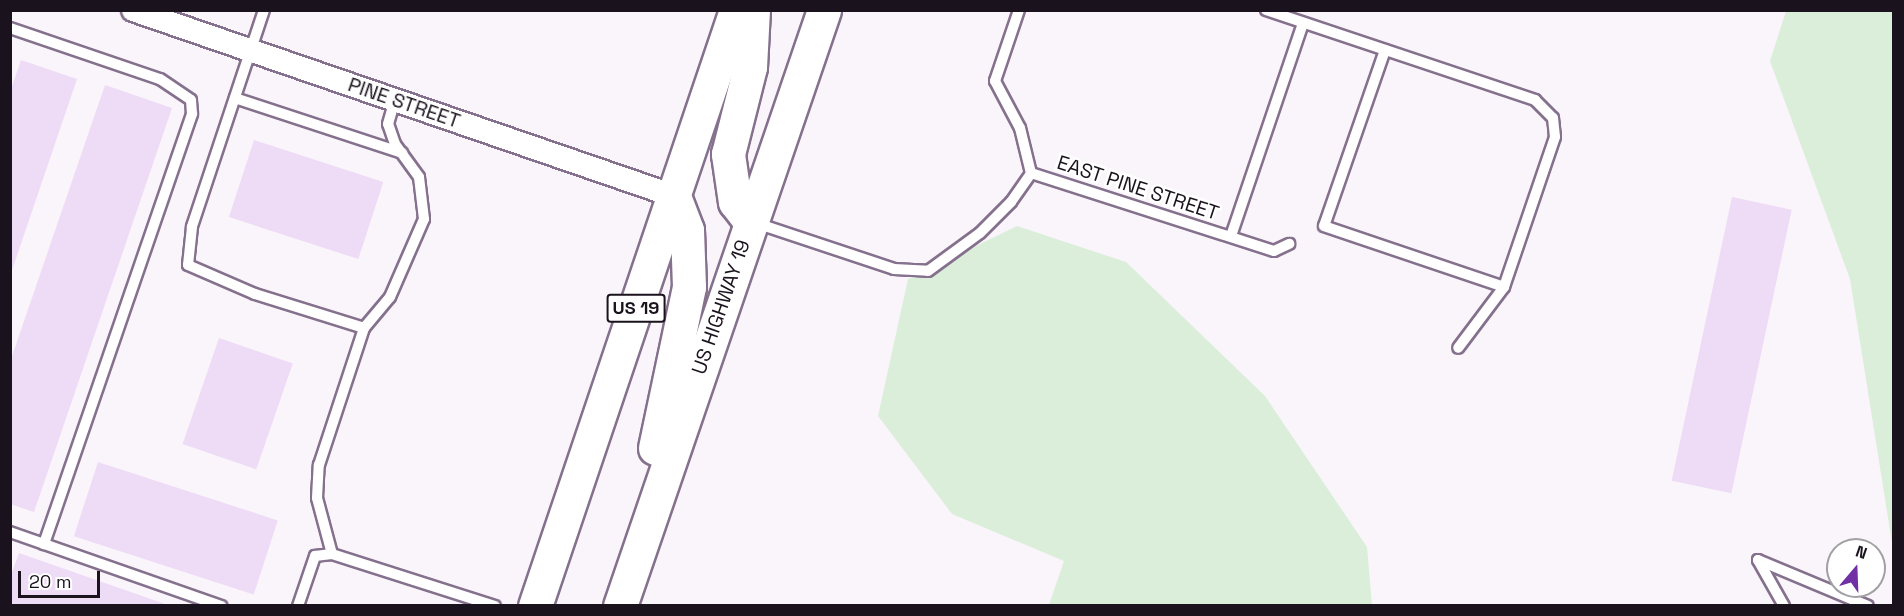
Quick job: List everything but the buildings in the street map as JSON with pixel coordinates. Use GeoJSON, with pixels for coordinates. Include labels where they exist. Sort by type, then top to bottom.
{"type":"FeatureCollection","features":[{"type":"Feature","properties":{"kind":"highway","name":"US 19"},"geometry":{"type":"LineString","coordinates":[[535,606],[736,10]]}},
{"type":"Feature","properties":{"kind":"highway"},"geometry":{"type":"LineString","coordinates":[[750,221],[735,202],[728,154],[750,67],[753,10]]}},
{"type":"Feature","properties":{"kind":"highway","name":"US HIGHWAY 19"},"geometry":{"type":"LineString","coordinates":[[620,606],[824,10]]}},
{"type":"Feature","properties":{"kind":"highway"},"geometry":{"type":"LineString","coordinates":[[632,571],[689,287],[687,230],[674,196]]}},
{"type":"Feature","properties":{"kind":"street","name":"PINE STREET"},"geometry":{"type":"LineString","coordinates":[[133,10],[674,196]]}},
{"type":"Feature","properties":{"kind":"lane"},"geometry":{"type":"LineString","coordinates":[[264,10],[192,227],[188,266],[255,294],[364,328]]}},
{"type":"Feature","properties":{"kind":"lane"},"geometry":{"type":"LineString","coordinates":[[1019,10],[996,81],[1020,128],[1031,173]]}},
{"type":"Feature","properties":{"kind":"lane"},"geometry":{"type":"LineString","coordinates":[[1266,10],[1535,100],[1553,118],[1555,137],[1504,286],[1458,348]]}},
{"type":"Feature","properties":{"kind":"lane"},"geometry":{"type":"LineString","coordinates":[[1231,236],[1303,23]]}},
{"type":"Feature","properties":{"kind":"lane"},"geometry":{"type":"LineString","coordinates":[[10,28],[160,79],[192,100],[192,114],[44,544]]}},
{"type":"Feature","properties":{"kind":"lane"},"geometry":{"type":"LineString","coordinates":[[1385,50],[1321,228],[1504,286]]}},
{"type":"Feature","properties":{"kind":"lane"},"geometry":{"type":"LineString","coordinates":[[235,98],[402,153]]}},
{"type":"Feature","properties":{"kind":"lane"},"geometry":{"type":"LineString","coordinates":[[332,554],[317,498],[319,465],[364,328],[390,297],[424,219],[418,177],[402,153],[388,124],[394,100]]}},
{"type":"Feature","properties":{"kind":"lane","name":"EAST PINE STREET"},"geometry":{"type":"LineString","coordinates":[[750,221],[894,269],[928,271],[980,233],[1011,202],[1031,173],[1274,251],[1289,244]]}},
{"type":"Feature","properties":{"kind":"lane"},"geometry":{"type":"LineString","coordinates":[[10,532],[221,606]]}},
{"type":"Feature","properties":{"kind":"lane"},"geometry":{"type":"LineString","coordinates":[[298,606],[315,556],[332,554],[495,606]]}},
{"type":"Feature","properties":{"kind":"lane"},"geometry":{"type":"LineString","coordinates":[[1784,606],[1758,560],[1868,606]]}},
{"type":"Feature","properties":{"kind":"green space"},"geometry":{"type":"Polygon","coordinates":[[[1786,11],[1893,11],[1893,549],[1850,279],[1770,61],[1786,11]]]}},
{"type":"Feature","properties":{"kind":"green space"},"geometry":{"type":"Polygon","coordinates":[[[1017,226],[1126,262],[1265,396],[1367,547],[1372,605],[1049,605],[1064,561],[952,514],[878,416],[908,279],[1017,226]]]}}]}
